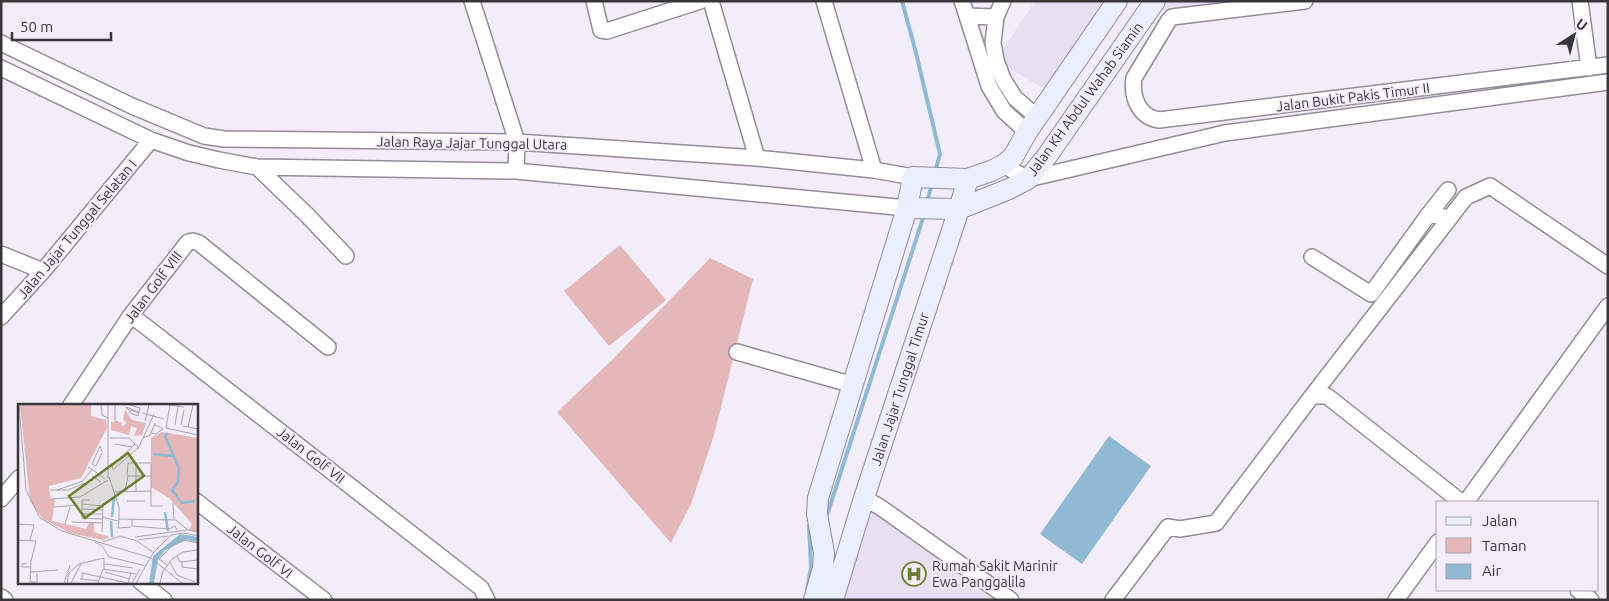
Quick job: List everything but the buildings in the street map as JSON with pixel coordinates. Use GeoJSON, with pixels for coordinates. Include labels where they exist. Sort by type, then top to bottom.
{"type":"FeatureCollection","features":[{"type":"Feature","properties":{"kind":"main road","name":"Jalan KH Abdul Wahab Siamin"},"geometry":{"type":"LineString","coordinates":[[964,179],[991,171],[1013,157],[1032,125],[1117,1]]}},
{"type":"Feature","properties":{"kind":"main road","name":"Jalan KH Abdul Wahab Siamin"},"geometry":{"type":"LineString","coordinates":[[957,210],[1014,187],[1028,179],[1047,156],[1155,1]]}},
{"type":"Feature","properties":{"kind":"main road","name":"Jalan Raya Jajar Tunggal Utara"},"geometry":{"type":"LineString","coordinates":[[918,177],[964,179]]}},
{"type":"Feature","properties":{"kind":"main road"},"geometry":{"type":"LineString","coordinates":[[814,600],[823,568],[824,553],[817,514],[818,498],[911,208],[918,177]]}},
{"type":"Feature","properties":{"kind":"main road","name":"Jalan Jajar Tunggal Timur"},"geometry":{"type":"LineString","coordinates":[[833,600],[957,210],[964,179]]}},
{"type":"Feature","properties":{"kind":"main road","name":"Jalan Raya Jajar Tunggal Utara"},"geometry":{"type":"LineString","coordinates":[[911,208],[957,210]]}},
{"type":"Feature","properties":{"kind":"street"},"geometry":{"type":"LineString","coordinates":[[472,1],[518,142],[516,171]]}},
{"type":"Feature","properties":{"kind":"street"},"geometry":{"type":"LineString","coordinates":[[594,1],[601,30],[607,31],[700,1]]}},
{"type":"Feature","properties":{"kind":"street"},"geometry":{"type":"LineString","coordinates":[[711,1],[758,158]]}},
{"type":"Feature","properties":{"kind":"street"},"geometry":{"type":"LineString","coordinates":[[824,1],[874,170]]}},
{"type":"Feature","properties":{"kind":"street"},"geometry":{"type":"LineString","coordinates":[[962,1],[989,86],[1004,110],[1032,125]]}},
{"type":"Feature","properties":{"kind":"street"},"geometry":{"type":"LineString","coordinates":[[1004,1],[996,17],[993,43],[996,60],[1003,78],[1032,125]]}},
{"type":"Feature","properties":{"kind":"street","name":"Jalan Bukit Pakis Timur II"},"geometry":{"type":"LineString","coordinates":[[1305,1],[1172,17],[1168,20],[1136,74],[1133,84],[1135,98],[1140,110],[1147,116],[1159,120],[1608,65]]}},
{"type":"Feature","properties":{"kind":"street"},"geometry":{"type":"LineString","coordinates":[[1580,1],[1589,68]]}},
{"type":"Feature","properties":{"kind":"street"},"geometry":{"type":"LineString","coordinates":[[967,16],[996,17]]}},
{"type":"Feature","properties":{"kind":"street","name":"Jalan Raya Jajar Tunggal Utara"},"geometry":{"type":"LineString","coordinates":[[1,43],[132,106],[204,136],[224,139],[518,142],[758,158],[874,170],[918,177]]}},
{"type":"Feature","properties":{"kind":"street","name":"Jalan Raya Jajar Tunggal Utara"},"geometry":{"type":"LineString","coordinates":[[1,68],[151,140],[189,153],[257,167],[516,171],[911,208]]}},
{"type":"Feature","properties":{"kind":"street"},"geometry":{"type":"LineString","coordinates":[[1003,165],[1028,179],[1225,133],[1608,82]]}},
{"type":"Feature","properties":{"kind":"street","name":"Jalan Jajar Tunggal Selatan I"},"geometry":{"type":"LineString","coordinates":[[1,316],[43,271],[151,140]]}},
{"type":"Feature","properties":{"kind":"street"},"geometry":{"type":"LineString","coordinates":[[257,167],[346,256]]}},
{"type":"Feature","properties":{"kind":"street"},"geometry":{"type":"LineString","coordinates":[[1113,600],[1168,527],[1180,529],[1216,523],[1466,197],[1490,186],[1608,266]]}},
{"type":"Feature","properties":{"kind":"street"},"geometry":{"type":"LineString","coordinates":[[1312,256],[1371,294],[1448,190]]}},
{"type":"Feature","properties":{"kind":"street"},"geometry":{"type":"LineString","coordinates":[[1429,214],[1450,218]]}},
{"type":"Feature","properties":{"kind":"street","name":"Jalan Golf VIII"},"geometry":{"type":"LineString","coordinates":[[72,404],[131,314],[188,242],[199,243],[328,347]]}},
{"type":"Feature","properties":{"kind":"street"},"geometry":{"type":"LineString","coordinates":[[1,254],[43,271]]}},
{"type":"Feature","properties":{"kind":"street"},"geometry":{"type":"LineString","coordinates":[[1467,501],[1608,306]]}},
{"type":"Feature","properties":{"kind":"street","name":"Jalan Golf VII"},"geometry":{"type":"LineString","coordinates":[[131,314],[481,588],[487,600]]}},
{"type":"Feature","properties":{"kind":"street"},"geometry":{"type":"LineString","coordinates":[[737,352],[853,385]]}},
{"type":"Feature","properties":{"kind":"street"},"geometry":{"type":"LineString","coordinates":[[1312,396],[1327,396],[1460,501]]}},
{"type":"Feature","properties":{"kind":"street"},"geometry":{"type":"LineString","coordinates":[[1,499],[17,485]]}},
{"type":"Feature","properties":{"kind":"street"},"geometry":{"type":"LineString","coordinates":[[864,498],[880,507],[1011,600]]}},
{"type":"Feature","properties":{"kind":"street","name":"Jalan Golf VI"},"geometry":{"type":"LineString","coordinates":[[198,503],[324,600]]}},
{"type":"Feature","properties":{"kind":"street"},"geometry":{"type":"LineString","coordinates":[[1396,600],[1436,545]]}},
{"type":"Feature","properties":{"kind":"street"},"geometry":{"type":"LineString","coordinates":[[144,584],[164,600]]}},
{"type":"Feature","properties":{"kind":"street"},"geometry":{"type":"LineString","coordinates":[[1579,591],[1591,600]]}},
{"type":"Feature","properties":{"kind":"street"},"geometry":{"type":"LineString","coordinates":[[1,597],[5,600]]}},
{"type":"Feature","properties":{"kind":"shaded area"},"geometry":{"type":"Polygon","coordinates":[[[1035,1],[1104,1],[1047,90],[1006,67],[1000,54],[1035,1]]]}},
{"type":"Feature","properties":{"kind":"shaded area"},"geometry":{"type":"Polygon","coordinates":[[[1168,1],[1235,1],[1162,11],[1168,1]]]}},
{"type":"Feature","properties":{"kind":"shaded area","name":"Rumah Sakit Marinir Ewa Panggalila"},"geometry":{"type":"Polygon","coordinates":[[[871,502],[1015,600],[841,600],[871,502]]]}},
{"type":"Feature","properties":{"kind":"green space"},"geometry":{"type":"Polygon","coordinates":[[[620,245],[666,300],[609,346],[564,291],[620,245]]]}},
{"type":"Feature","properties":{"kind":"green space"},"geometry":{"type":"Polygon","coordinates":[[[710,258],[753,279],[714,435],[691,504],[671,543],[557,412],[613,359],[710,258]]]}},
{"type":"Feature","properties":{"kind":"water"},"geometry":{"type":"Polygon","coordinates":[[[1109,436],[1151,466],[1082,564],[1040,534],[1109,436]]]}},
{"type":"Feature","properties":{"kind":"waterway"},"geometry":{"type":"LineString","coordinates":[[902,1],[940,154],[935,172]]}},
{"type":"Feature","properties":{"kind":"waterway"},"geometry":{"type":"LineString","coordinates":[[927,201],[932,184]]}},
{"type":"Feature","properties":{"kind":"waterway"},"geometry":{"type":"LineString","coordinates":[[824,517],[827,515],[924,215]]}},
{"type":"Feature","properties":{"kind":"waterway"},"geometry":{"type":"LineString","coordinates":[[807,590],[811,568],[809,525],[811,524]]}},
{"type":"Feature","properties":{"kind":"place","name":"Rumah Sakit Marinir Ewa Panggalila"},"geometry":{"type":"Point","coordinates":[914,574]}}]}
